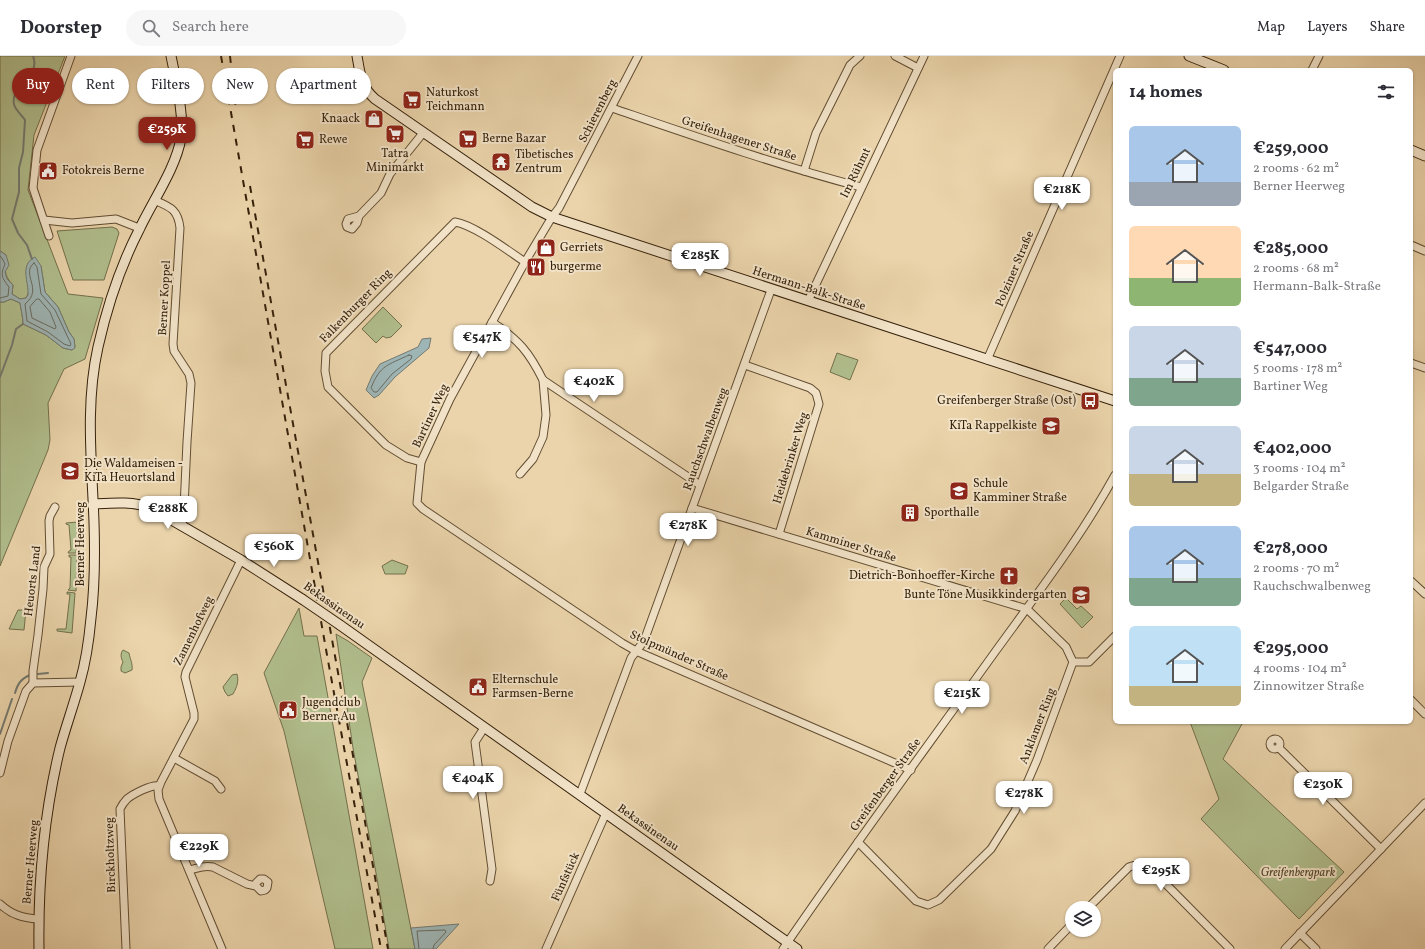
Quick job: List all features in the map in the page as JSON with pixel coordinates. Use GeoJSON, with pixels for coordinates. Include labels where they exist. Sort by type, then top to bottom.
{"type":"FeatureCollection","features":[{"type":"Feature","properties":{"kind":"street"},"geometry":{"type":"LineString","coordinates":[[49,236],[33,188],[37,150],[71,56]]}},
{"type":"Feature","properties":{"kind":"street","name":"Berner Heerweg"},"geometry":{"type":"LineString","coordinates":[[39,949],[38,919],[42,851],[51,791],[61,746],[80,682],[90,634],[95,562],[91,412],[96,356],[109,302],[119,274],[139,228],[173,164],[181,136],[180,109],[171,56]]}},
{"type":"Feature","properties":{"kind":"street","name":"Hermann-Balk-Straße"},"geometry":{"type":"LineString","coordinates":[[357,56],[361,78],[364,87],[369,94],[423,133],[532,207],[552,217],[771,290],[808,300],[1113,400]]}},
{"type":"Feature","properties":{"kind":"street","name":"Schierenberg"},"geometry":{"type":"LineString","coordinates":[[552,217],[559,208],[638,56]]}},
{"type":"Feature","properties":{"kind":"street"},"geometry":{"type":"LineString","coordinates":[[804,171],[816,133],[850,65],[860,56]]}},
{"type":"Feature","properties":{"kind":"street"},"geometry":{"type":"LineString","coordinates":[[895,56],[918,68]]}},
{"type":"Feature","properties":{"kind":"street","name":"Im Rühmt"},"geometry":{"type":"LineString","coordinates":[[808,300],[924,56]]}},
{"type":"Feature","properties":{"kind":"street","name":"Polziner Straße"},"geometry":{"type":"LineString","coordinates":[[1115,68],[1120,56]]}},
{"type":"Feature","properties":{"kind":"street"},"geometry":{"type":"LineString","coordinates":[[1189,56],[1219,68]]}},
{"type":"Feature","properties":{"kind":"street"},"geometry":{"type":"LineString","coordinates":[[1313,68],[1319,56]]}},
{"type":"Feature","properties":{"kind":"street","name":"Polziner Straße"},"geometry":{"type":"LineString","coordinates":[[988,360],[1113,72]]}},
{"type":"Feature","properties":{"kind":"street","name":"Greifenhagener Straße"},"geometry":{"type":"LineString","coordinates":[[612,108],[804,171],[861,187]]}},
{"type":"Feature","properties":{"kind":"street"},"geometry":{"type":"LineString","coordinates":[[359,216],[381,193],[390,174],[423,133]]}},
{"type":"Feature","properties":{"kind":"street"},"geometry":{"type":"LineString","coordinates":[[1413,151],[1425,156]]}},
{"type":"Feature","properties":{"kind":"street","name":"Berner Koppel"},"geometry":{"type":"LineString","coordinates":[[154,200],[173,209],[179,219],[180,228],[173,344],[174,351],[189,374],[191,385],[187,428],[182,525]]}},
{"type":"Feature","properties":{"kind":"street","name":"Bartiner Weg"},"geometry":{"type":"LineString","coordinates":[[417,503],[422,462],[450,399],[525,262],[552,217]]}},
{"type":"Feature","properties":{"kind":"street"},"geometry":{"type":"LineString","coordinates":[[44,220],[72,223],[116,219],[139,228]]}},
{"type":"Feature","properties":{"kind":"street","name":"Falkenburger Ring"},"geometry":{"type":"LineString","coordinates":[[422,462],[407,458],[386,445],[328,387],[325,371],[326,353],[455,222],[472,228],[525,262]]}},
{"type":"Feature","properties":{"kind":"street"},"geometry":{"type":"LineString","coordinates":[[1413,246],[1425,251]]}},
{"type":"Feature","properties":{"kind":"street","name":"Rauchschwalbenweg"},"geometry":{"type":"LineString","coordinates":[[580,794],[631,658],[644,641],[771,290]]}},
{"type":"Feature","properties":{"kind":"street"},"geometry":{"type":"LineString","coordinates":[[492,322],[508,333],[524,348],[544,380],[700,484]]}},
{"type":"Feature","properties":{"kind":"street"},"geometry":{"type":"LineString","coordinates":[[1413,364],[1425,368]]}},
{"type":"Feature","properties":{"kind":"street","name":"Heidebrinker Weg"},"geometry":{"type":"LineString","coordinates":[[745,365],[810,388],[816,393],[819,404],[779,534]]}},
{"type":"Feature","properties":{"kind":"street"},"geometry":{"type":"LineString","coordinates":[[520,474],[533,459],[543,437],[546,415],[544,380]]}},
{"type":"Feature","properties":{"kind":"street","name":"Greifenberger Straße"},"geometry":{"type":"LineString","coordinates":[[786,945],[858,842],[1027,609],[1093,513],[1113,478]]}},
{"type":"Feature","properties":{"kind":"street","name":"Bekassinenau"},"geometry":{"type":"LineString","coordinates":[[93,504],[122,503],[145,506],[182,525],[241,560],[340,625],[484,728],[580,794],[786,945],[797,949]]}},
{"type":"Feature","properties":{"kind":"street","name":"Stolpmünder Straße"},"geometry":{"type":"LineString","coordinates":[[417,503],[423,509],[636,651],[911,770]]}},
{"type":"Feature","properties":{"kind":"street","name":"Heuorts Land"},"geometry":{"type":"LineString","coordinates":[[0,773],[8,742],[23,699],[26,691],[33,683],[44,567],[50,554],[48,521],[55,507]]}},
{"type":"Feature","properties":{"kind":"street","name":"Kamminer Straße"},"geometry":{"type":"LineString","coordinates":[[692,508],[1027,609]]}},
{"type":"Feature","properties":{"kind":"street","name":"Zamenhofweg"},"geometry":{"type":"LineString","coordinates":[[159,786],[194,719],[194,713],[185,677],[186,672],[241,560]]}},
{"type":"Feature","properties":{"kind":"street"},"geometry":{"type":"LineString","coordinates":[[1413,583],[1425,594]]}},
{"type":"Feature","properties":{"kind":"street"},"geometry":{"type":"LineString","coordinates":[[1027,609],[1066,647],[1074,662],[1089,662],[1113,638]]}},
{"type":"Feature","properties":{"kind":"street","name":"Anklamer Ring"},"geometry":{"type":"LineString","coordinates":[[858,842],[916,901],[928,905],[939,900],[991,849],[1015,811],[1074,662]]}},
{"type":"Feature","properties":{"kind":"street"},"geometry":{"type":"LineString","coordinates":[[33,683],[80,682]]}},
{"type":"Feature","properties":{"kind":"street"},"geometry":{"type":"LineString","coordinates":[[1413,702],[1425,714]]}},
{"type":"Feature","properties":{"kind":"street"},"geometry":{"type":"LineString","coordinates":[[484,728],[476,742],[492,869],[490,881]]}},
{"type":"Feature","properties":{"kind":"street"},"geometry":{"type":"LineString","coordinates":[[1279,748],[1381,849]]}},
{"type":"Feature","properties":{"kind":"street"},"geometry":{"type":"LineString","coordinates":[[174,758],[215,781],[221,789]]}},
{"type":"Feature","properties":{"kind":"street","name":"Birckholtzweg"},"geometry":{"type":"LineString","coordinates":[[126,949],[120,809],[130,797],[151,786],[159,786]]}},
{"type":"Feature","properties":{"kind":"street"},"geometry":{"type":"LineString","coordinates":[[159,786],[158,792],[160,799],[222,949]]}},
{"type":"Feature","properties":{"kind":"street"},"geometry":{"type":"LineString","coordinates":[[1285,949],[1425,803]]}},
{"type":"Feature","properties":{"kind":"street","name":"Fünfstück"},"geometry":{"type":"LineString","coordinates":[[546,949],[606,813]]}},
{"type":"Feature","properties":{"kind":"street"},"geometry":{"type":"LineString","coordinates":[[1095,901],[1129,867],[1135,865],[1147,866],[1230,949]]}},
{"type":"Feature","properties":{"kind":"street"},"geometry":{"type":"LineString","coordinates":[[190,870],[200,867],[213,867],[247,884],[256,886]]}},
{"type":"Feature","properties":{"kind":"street"},"geometry":{"type":"LineString","coordinates":[[0,904],[7,911],[19,917],[38,919]]}},
{"type":"Feature","properties":{"kind":"street"},"geometry":{"type":"LineString","coordinates":[[1048,949],[1065,931]]}},
{"type":"Feature","properties":{"kind":"street"},"geometry":{"type":"LineString","coordinates":[[1300,933],[1316,949]]}},
{"type":"Feature","properties":{"kind":"green space"},"geometry":{"type":"Polygon","coordinates":[[[0,56],[65,56],[60,68],[12,68],[12,104],[46,104],[34,135],[28,190],[68,294],[103,298],[85,359],[64,369],[48,403],[50,440],[48,450],[0,566],[0,302],[11,299],[20,303],[23,324],[46,335],[63,348],[72,350],[75,347],[74,339],[69,332],[58,307],[45,292],[41,266],[29,262],[26,271],[29,289],[28,294],[26,298],[20,299],[12,294],[13,285],[5,271],[6,255],[0,251],[0,56]]]}},
{"type":"Feature","properties":{"kind":"green space"},"geometry":{"type":"Polygon","coordinates":[[[112,227],[117,229],[119,233],[104,280],[73,280],[57,231],[112,227]]]}},
{"type":"Feature","properties":{"kind":"green space"},"geometry":{"type":"Polygon","coordinates":[[[383,307],[402,326],[391,337],[386,338],[383,336],[376,343],[362,329],[383,307]]]}},
{"type":"Feature","properties":{"kind":"green space"},"geometry":{"type":"Polygon","coordinates":[[[837,353],[858,360],[850,380],[830,372],[837,353]]]}},
{"type":"Feature","properties":{"kind":"green space"},"geometry":{"type":"Polygon","coordinates":[[[78,522],[76,553],[68,553],[71,550],[69,525],[66,523],[78,522]]]}},
{"type":"Feature","properties":{"kind":"green space"},"geometry":{"type":"Polygon","coordinates":[[[69,555],[77,555],[76,591],[68,590],[70,588],[71,557],[69,557],[69,555]]]}},
{"type":"Feature","properties":{"kind":"green space"},"geometry":{"type":"Polygon","coordinates":[[[392,560],[408,566],[405,574],[385,574],[382,566],[392,560]]]}},
{"type":"Feature","properties":{"kind":"green space"},"geometry":{"type":"Polygon","coordinates":[[[67,592],[75,593],[72,633],[57,631],[57,629],[66,629],[70,594],[67,594],[67,592]]]}},
{"type":"Feature","properties":{"kind":"green space"},"geometry":{"type":"Polygon","coordinates":[[[1066,598],[1077,609],[1081,606],[1093,617],[1082,628],[1060,604],[1066,598]]]}},
{"type":"Feature","properties":{"kind":"green space"},"geometry":{"type":"Polygon","coordinates":[[[299,608],[304,636],[317,636],[373,949],[335,949],[284,731],[264,673],[299,608]]]}},
{"type":"Feature","properties":{"kind":"green space"},"geometry":{"type":"Polygon","coordinates":[[[18,610],[26,610],[24,630],[9,629],[18,610]]]}},
{"type":"Feature","properties":{"kind":"green space"},"geometry":{"type":"Polygon","coordinates":[[[336,634],[372,658],[362,682],[415,949],[389,949],[353,748],[336,634]]]}},
{"type":"Feature","properties":{"kind":"green space"},"geometry":{"type":"Polygon","coordinates":[[[123,650],[129,653],[132,666],[132,670],[125,673],[121,671],[123,662],[121,654],[123,650]]]}},
{"type":"Feature","properties":{"kind":"green space"},"geometry":{"type":"Polygon","coordinates":[[[237,674],[238,682],[236,689],[233,694],[228,696],[223,687],[232,675],[237,674]]]}},
{"type":"Feature","properties":{"kind":"green space","name":"Greifenbergpark"},"geometry":{"type":"Polygon","coordinates":[[[1191,724],[1242,724],[1223,759],[1344,872],[1299,919],[1201,819],[1219,799],[1191,724]]]}},
{"type":"Feature","properties":{"kind":"water"},"geometry":{"type":"Polygon","coordinates":[[[0,251],[6,255],[9,265],[5,272],[7,279],[13,285],[12,294],[20,299],[26,298],[28,295],[26,269],[30,260],[35,257],[41,266],[45,292],[58,307],[69,332],[74,339],[75,348],[72,350],[63,348],[46,335],[23,324],[20,303],[11,299],[0,302],[0,251]]]}},
{"type":"Feature","properties":{"kind":"water"},"geometry":{"type":"Polygon","coordinates":[[[431,338],[429,348],[395,377],[379,395],[374,398],[366,390],[372,376],[380,364],[418,347],[422,339],[431,338]]]}},
{"type":"Feature","properties":{"kind":"water"},"geometry":{"type":"Polygon","coordinates":[[[459,924],[436,949],[415,949],[411,928],[459,924]]]}},
{"type":"Feature","properties":{"kind":"waterway"},"geometry":{"type":"LineString","coordinates":[[32,259],[27,245],[18,233],[12,219],[19,192],[19,168],[23,152],[25,120],[15,107],[14,100],[15,94],[33,71],[33,56]]}},
{"type":"Feature","properties":{"kind":"waterway"},"geometry":{"type":"LineString","coordinates":[[0,377],[12,345],[16,329],[23,324]]}},
{"type":"Feature","properties":{"kind":"waterway"},"geometry":{"type":"LineString","coordinates":[[38,674],[48,673]]}},
{"type":"Feature","properties":{"kind":"waterway"},"geometry":{"type":"LineString","coordinates":[[15,693],[20,682],[30,675]]}},
{"type":"Feature","properties":{"kind":"waterway"},"geometry":{"type":"LineString","coordinates":[[0,734],[12,699]]}},
{"type":"Feature","properties":{"kind":"railway"},"geometry":{"type":"LineString","coordinates":[[221,56],[327,655],[381,949]]}},
{"type":"Feature","properties":{"kind":"railway"},"geometry":{"type":"LineString","coordinates":[[230,56],[236,110]]}},
{"type":"Feature","properties":{"kind":"railway"},"geometry":{"type":"LineString","coordinates":[[250,186],[388,949]]}},
{"type":"Feature","properties":{"kind":"place","name":"Naturkost Teichmann"},"geometry":{"type":"Point","coordinates":[412,100]}},
{"type":"Feature","properties":{"kind":"place","name":"Knaack"},"geometry":{"type":"Point","coordinates":[374,119]}},
{"type":"Feature","properties":{"kind":"place","name":"Tatra Minimarkt"},"geometry":{"type":"Point","coordinates":[395,134]}},
{"type":"Feature","properties":{"kind":"place","name":"Berne Bazar"},"geometry":{"type":"Point","coordinates":[468,139]}},
{"type":"Feature","properties":{"kind":"place","name":"Rewe"},"geometry":{"type":"Point","coordinates":[305,140]}},
{"type":"Feature","properties":{"kind":"place","name":"Tibetisches Zentrum"},"geometry":{"type":"Point","coordinates":[501,162]}},
{"type":"Feature","properties":{"kind":"place","name":"Fotokreis Berne"},"geometry":{"type":"Point","coordinates":[48,171]}},
{"type":"Feature","properties":{"kind":"place","name":"Gerriets"},"geometry":{"type":"Point","coordinates":[546,248]}},
{"type":"Feature","properties":{"kind":"place","name":"burgerme"},"geometry":{"type":"Point","coordinates":[536,267]}},
{"type":"Feature","properties":{"kind":"place","name":"Greifenberger Straße (Ost)"},"geometry":{"type":"Point","coordinates":[1090,401]}},
{"type":"Feature","properties":{"kind":"place","name":"KiTa Rappelkiste"},"geometry":{"type":"Point","coordinates":[1051,426]}},
{"type":"Feature","properties":{"kind":"place","name":"Die Waldameisen - KiTa Heuortsland"},"geometry":{"type":"Point","coordinates":[70,471]}},
{"type":"Feature","properties":{"kind":"place","name":"Schule Kamminer Straße"},"geometry":{"type":"Point","coordinates":[959,491]}},
{"type":"Feature","properties":{"kind":"place","name":"Sporthalle"},"geometry":{"type":"Point","coordinates":[910,513]}},
{"type":"Feature","properties":{"kind":"place","name":"Dietrich-Bonhoeffer-Kirche"},"geometry":{"type":"Point","coordinates":[1009,576]}},
{"type":"Feature","properties":{"kind":"place","name":"Bunte Töne Musikkindergarten"},"geometry":{"type":"Point","coordinates":[1081,595]}},
{"type":"Feature","properties":{"kind":"place","name":"Elternschule Farmsen-Berne"},"geometry":{"type":"Point","coordinates":[478,687]}},
{"type":"Feature","properties":{"kind":"place","name":"Jugendclub Berner Au"},"geometry":{"type":"Point","coordinates":[288,710]}}]}
